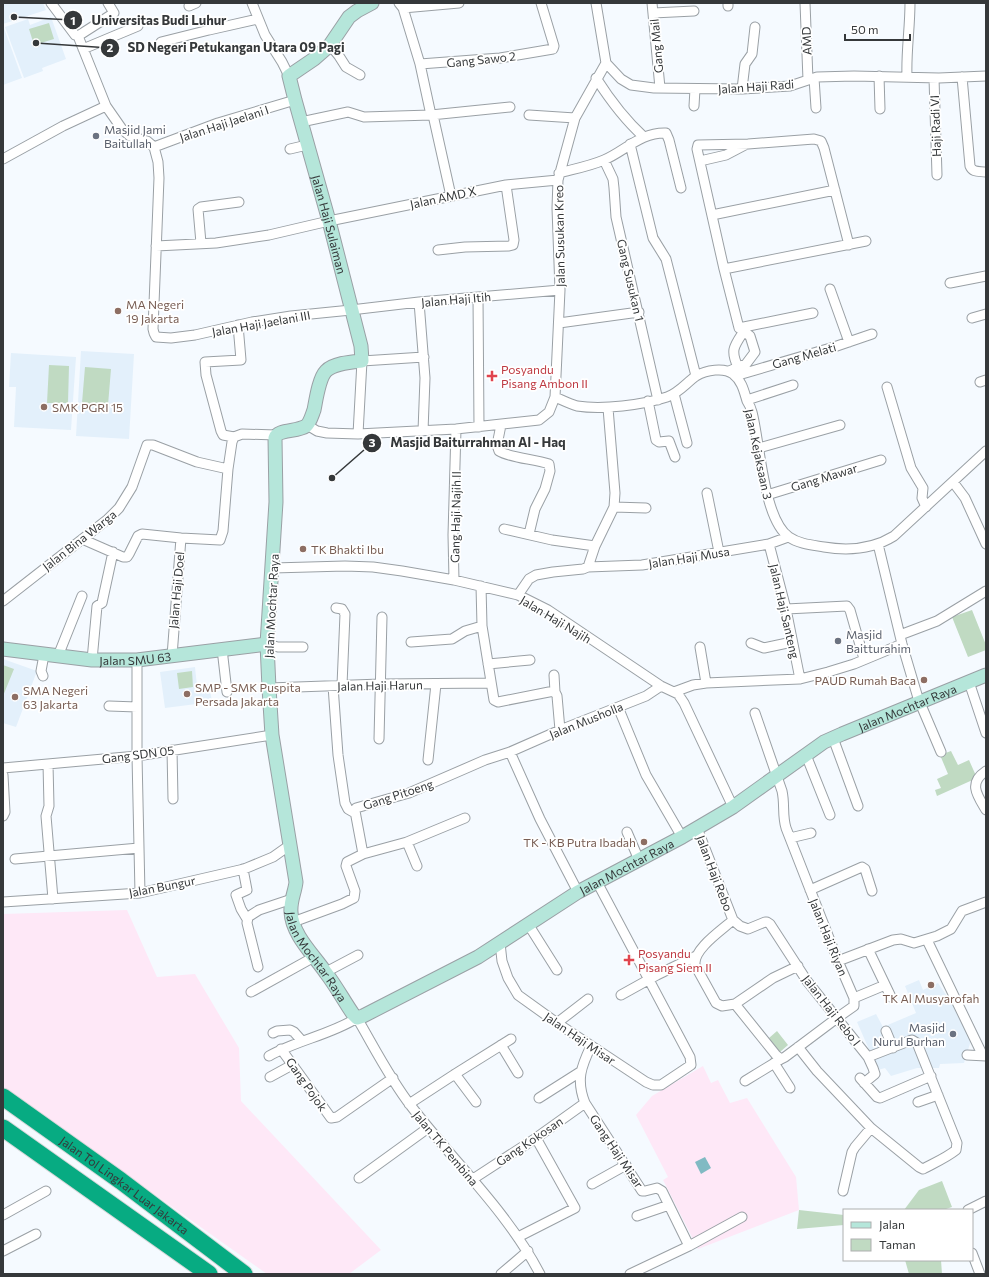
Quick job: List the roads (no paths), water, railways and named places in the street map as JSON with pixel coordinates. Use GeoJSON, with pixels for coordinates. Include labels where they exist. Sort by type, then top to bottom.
{"type":"FeatureCollection","features":[{"type":"Feature","properties":{"kind":"highway","name":"Jalan Tol Lingkar Luar Jakarta"},"geometry":{"type":"LineString","coordinates":[[3,1098],[121,1181],[244,1274]]}},
{"type":"Feature","properties":{"kind":"highway","name":"Jalan Tol Lingkar Luar Jakarta"},"geometry":{"type":"LineString","coordinates":[[3,1128],[209,1274]]}},
{"type":"Feature","properties":{"kind":"street"},"geometry":{"type":"LineString","coordinates":[[51,3],[75,35],[78,36],[106,106],[122,129],[130,136],[147,141],[154,147],[158,162],[159,178],[156,246]]}},
{"type":"Feature","properties":{"kind":"street"},"geometry":{"type":"LineString","coordinates":[[78,36],[114,13],[108,3]]}},
{"type":"Feature","properties":{"kind":"street","name":"Jalan Haji Sulaiman"},"geometry":{"type":"LineString","coordinates":[[252,3],[265,35],[289,76],[352,310],[361,346],[362,361]]}},
{"type":"Feature","properties":{"kind":"street"},"geometry":{"type":"LineString","coordinates":[[289,76],[314,60],[330,45],[349,17],[372,3]]}},
{"type":"Feature","properties":{"kind":"street"},"geometry":{"type":"LineString","coordinates":[[451,196],[420,64],[401,5],[454,3]]}},
{"type":"Feature","properties":{"kind":"street","name":"Gang Sawo 2"},"geometry":{"type":"LineString","coordinates":[[420,64],[500,58],[553,49],[554,44],[541,3]]}},
{"type":"Feature","properties":{"kind":"street"},"geometry":{"type":"LineString","coordinates":[[596,3],[606,63]]}},
{"type":"Feature","properties":{"kind":"street","name":"AMD"},"geometry":{"type":"LineString","coordinates":[[805,3],[811,79],[816,108]]}},
{"type":"Feature","properties":{"kind":"street"},"geometry":{"type":"LineString","coordinates":[[907,76],[906,54],[910,24],[910,3]]}},
{"type":"Feature","properties":{"kind":"street"},"geometry":{"type":"LineString","coordinates":[[653,8],[694,12]]}},
{"type":"Feature","properties":{"kind":"street","name":"Gang Mail"},"geometry":{"type":"LineString","coordinates":[[653,8],[660,88]]}},
{"type":"Feature","properties":{"kind":"street"},"geometry":{"type":"LineString","coordinates":[[161,42],[258,19]]}},
{"type":"Feature","properties":{"kind":"street"},"geometry":{"type":"LineString","coordinates":[[83,49],[138,26]]}},
{"type":"Feature","properties":{"kind":"street"},"geometry":{"type":"LineString","coordinates":[[742,89],[745,64],[752,54],[755,27]]}},
{"type":"Feature","properties":{"kind":"street"},"geometry":{"type":"LineString","coordinates":[[330,45],[346,67],[360,75]]}},
{"type":"Feature","properties":{"kind":"street","name":"Jalan Susukan Kreo"},"geometry":{"type":"LineString","coordinates":[[502,425],[539,420],[547,415],[552,407],[555,397],[560,290],[557,208],[558,176],[575,118],[596,78],[606,63]]}},
{"type":"Feature","properties":{"kind":"street","name":"Jalan Haji Radi"},"geometry":{"type":"LineString","coordinates":[[606,63],[621,79],[632,85],[643,88],[742,89],[790,86],[811,79],[854,76],[907,76],[934,78],[986,76]]}},
{"type":"Feature","properties":{"kind":"street"},"geometry":{"type":"LineString","coordinates":[[879,76],[880,109]]}},
{"type":"Feature","properties":{"kind":"street"},"geometry":{"type":"LineString","coordinates":[[962,77],[970,166],[972,170],[986,172]]}},
{"type":"Feature","properties":{"kind":"street"},"geometry":{"type":"LineString","coordinates":[[596,78],[613,104],[630,125],[644,137]]}},
{"type":"Feature","properties":{"kind":"street","name":"Haji Radi VI"},"geometry":{"type":"LineString","coordinates":[[934,78],[937,175]]}},
{"type":"Feature","properties":{"kind":"street"},"geometry":{"type":"LineString","coordinates":[[694,106],[695,88]]}},
{"type":"Feature","properties":{"kind":"street","name":"Jalan Haji Jaelani I"},"geometry":{"type":"LineString","coordinates":[[154,147],[218,123],[295,100]]}},
{"type":"Feature","properties":{"kind":"street"},"geometry":{"type":"LineString","coordinates":[[3,159],[63,126],[106,106]]}},
{"type":"Feature","properties":{"kind":"street"},"geometry":{"type":"LineString","coordinates":[[301,122],[348,112],[366,117],[432,115],[510,107]]}},
{"type":"Feature","properties":{"kind":"street"},"geometry":{"type":"LineString","coordinates":[[529,115],[575,118]]}},
{"type":"Feature","properties":{"kind":"street","name":"Jalan AMD X"},"geometry":{"type":"LineString","coordinates":[[156,246],[216,243],[269,235],[451,196],[558,176],[604,160],[644,137],[660,133],[666,133],[669,140],[681,188]]}},
{"type":"Feature","properties":{"kind":"street"},"geometry":{"type":"LineString","coordinates":[[555,397],[576,406],[608,408],[658,400],[674,394],[696,376],[712,371],[734,371],[746,364],[755,352],[750,336],[742,330],[724,269],[697,148],[698,145],[820,141],[824,148],[849,245]]}},
{"type":"Feature","properties":{"kind":"street"},"geometry":{"type":"LineString","coordinates":[[630,144],[653,238],[666,259],[696,376]]}},
{"type":"Feature","properties":{"kind":"street"},"geometry":{"type":"LineString","coordinates":[[700,161],[726,155],[748,144]]}},
{"type":"Feature","properties":{"kind":"street"},"geometry":{"type":"LineString","coordinates":[[290,149],[308,145]]}},
{"type":"Feature","properties":{"kind":"street","name":"Gang Susukan 1"},"geometry":{"type":"LineString","coordinates":[[604,160],[613,179],[616,217],[658,400]]}},
{"type":"Feature","properties":{"kind":"street"},"geometry":{"type":"LineString","coordinates":[[438,250],[513,245],[514,240],[506,185]]}},
{"type":"Feature","properties":{"kind":"street"},"geometry":{"type":"LineString","coordinates":[[712,215],[835,190]]}},
{"type":"Feature","properties":{"kind":"street"},"geometry":{"type":"LineString","coordinates":[[202,243],[198,209],[202,207],[239,202]]}},
{"type":"Feature","properties":{"kind":"street"},"geometry":{"type":"LineString","coordinates":[[724,269],[866,241]]}},
{"type":"Feature","properties":{"kind":"street","name":"Jalan Haji Jaelani III"},"geometry":{"type":"LineString","coordinates":[[156,246],[154,334],[156,337],[171,338],[195,335],[238,325],[291,316],[352,310]]}},
{"type":"Feature","properties":{"kind":"street"},"geometry":{"type":"LineString","coordinates":[[950,283],[986,276]]}},
{"type":"Feature","properties":{"kind":"street"},"geometry":{"type":"LineString","coordinates":[[830,289],[849,342]]}},
{"type":"Feature","properties":{"kind":"street","name":"Jalan Haji Itih"},"geometry":{"type":"LineString","coordinates":[[352,310],[419,302],[560,290]]}},
{"type":"Feature","properties":{"kind":"street"},"geometry":{"type":"LineString","coordinates":[[478,297],[479,427]]}},
{"type":"Feature","properties":{"kind":"street"},"geometry":{"type":"LineString","coordinates":[[419,302],[426,378],[424,431]]}},
{"type":"Feature","properties":{"kind":"street"},"geometry":{"type":"LineString","coordinates":[[559,322],[639,312]]}},
{"type":"Feature","properties":{"kind":"street"},"geometry":{"type":"LineString","coordinates":[[742,330],[813,313]]}},
{"type":"Feature","properties":{"kind":"street"},"geometry":{"type":"LineString","coordinates":[[972,318],[986,314]]}},
{"type":"Feature","properties":{"kind":"street"},"geometry":{"type":"LineString","coordinates":[[238,325],[241,360],[205,362],[206,375],[221,431],[224,435],[234,437],[242,434],[276,435],[279,433],[298,430],[307,425],[312,416],[324,374],[327,370],[333,367],[362,361],[424,357]]}},
{"type":"Feature","properties":{"kind":"street","name":"Jalan Kejaksaan 3"},"geometry":{"type":"LineString","coordinates":[[742,330],[734,346],[734,371],[752,411],[767,495],[773,513],[788,537]]}},
{"type":"Feature","properties":{"kind":"street","name":"Gang Melati"},"geometry":{"type":"LineString","coordinates":[[734,371],[834,347],[872,334]]}},
{"type":"Feature","properties":{"kind":"street"},"geometry":{"type":"LineString","coordinates":[[358,434],[362,361]]}},
{"type":"Feature","properties":{"kind":"street"},"geometry":{"type":"LineString","coordinates":[[747,400],[793,385]]}},
{"type":"Feature","properties":{"kind":"street"},"geometry":{"type":"LineString","coordinates":[[887,387],[911,468],[922,488],[922,498],[926,508]]}},
{"type":"Feature","properties":{"kind":"street"},"geometry":{"type":"LineString","coordinates":[[674,394],[687,443]]}},
{"type":"Feature","properties":{"kind":"street"},"geometry":{"type":"LineString","coordinates":[[648,401],[656,440],[659,442],[669,441],[675,457]]}},
{"type":"Feature","properties":{"kind":"street"},"geometry":{"type":"LineString","coordinates":[[588,567],[595,546],[614,507],[615,493],[608,408]]}},
{"type":"Feature","properties":{"kind":"street"},"geometry":{"type":"LineString","coordinates":[[307,425],[317,431],[327,433],[358,434],[502,425],[497,445],[499,451],[549,464],[550,468],[545,489],[535,509],[529,534]]}},
{"type":"Feature","properties":{"kind":"street"},"geometry":{"type":"LineString","coordinates":[[759,448],[840,425]]}},
{"type":"Feature","properties":{"kind":"street","name":"Gang Haji Najih II"},"geometry":{"type":"LineString","coordinates":[[454,580],[453,535],[456,429]]}},
{"type":"Feature","properties":{"kind":"street","name":"Jalan Mochtar Raya"},"geometry":{"type":"LineString","coordinates":[[276,435],[276,502],[267,644],[272,735],[296,882],[290,900],[291,913],[293,922],[302,940],[357,1018],[478,957],[578,892],[682,837],[733,807],[832,738],[986,675]]}},
{"type":"Feature","properties":{"kind":"street","name":"Jalan Haji Doel"},"geometry":{"type":"LineString","coordinates":[[172,656],[181,538],[217,541],[221,539],[228,470],[234,437]]}},
{"type":"Feature","properties":{"kind":"street","name":"Jalan Bina Warga"},"geometry":{"type":"LineString","coordinates":[[3,601],[108,519],[119,508],[132,487],[147,445],[151,444],[197,462],[228,470]]}},
{"type":"Feature","properties":{"kind":"street"},"geometry":{"type":"LineString","coordinates":[[984,453],[986,464]]}},
{"type":"Feature","properties":{"kind":"street"},"geometry":{"type":"LineString","coordinates":[[788,537],[804,544],[837,549],[860,548],[878,544],[894,536],[984,453]]}},
{"type":"Feature","properties":{"kind":"street","name":"Gang Mawar"},"geometry":{"type":"LineString","coordinates":[[767,495],[881,460]]}},
{"type":"Feature","properties":{"kind":"street"},"geometry":{"type":"LineString","coordinates":[[953,482],[968,504],[986,544]]}},
{"type":"Feature","properties":{"kind":"street"},"geometry":{"type":"LineString","coordinates":[[707,493],[719,552]]}},
{"type":"Feature","properties":{"kind":"street"},"geometry":{"type":"LineString","coordinates":[[614,507],[646,508]]}},
{"type":"Feature","properties":{"kind":"street"},"geometry":{"type":"LineString","coordinates":[[504,530],[552,540],[595,546]]}},
{"type":"Feature","properties":{"kind":"street"},"geometry":{"type":"LineString","coordinates":[[82,539],[123,557],[130,553],[138,536],[142,534],[181,538]]}},
{"type":"Feature","properties":{"kind":"street","name":"Jalan Haji Musa"},"geometry":{"type":"LineString","coordinates":[[518,595],[529,579],[536,575],[583,569],[588,567],[642,565],[769,544],[788,537]]}},
{"type":"Feature","properties":{"kind":"street","name":"Jalan Haji Santeng"},"geometry":{"type":"LineString","coordinates":[[769,544],[786,609],[800,679]]}},
{"type":"Feature","properties":{"kind":"street"},"geometry":{"type":"LineString","coordinates":[[878,544],[902,644],[920,702],[941,752]]}},
{"type":"Feature","properties":{"kind":"street"},"geometry":{"type":"LineString","coordinates":[[92,660],[97,606],[102,603],[113,552]]}},
{"type":"Feature","properties":{"kind":"street","name":"Jalan Haji Najih"},"geometry":{"type":"LineString","coordinates":[[273,568],[345,566],[373,567],[402,571],[454,580],[518,595],[548,610],[661,686],[678,694],[733,807]]}},
{"type":"Feature","properties":{"kind":"street"},"geometry":{"type":"LineString","coordinates":[[481,586],[482,626],[494,700],[497,702],[551,691],[555,692]]}},
{"type":"Feature","properties":{"kind":"street"},"geometry":{"type":"LineString","coordinates":[[900,635],[937,621],[986,592]]}},
{"type":"Feature","properties":{"kind":"street"},"geometry":{"type":"LineString","coordinates":[[58,656],[82,596]]}},
{"type":"Feature","properties":{"kind":"street"},"geometry":{"type":"LineString","coordinates":[[786,609],[846,606],[850,610],[864,659]]}},
{"type":"Feature","properties":{"kind":"street"},"geometry":{"type":"LineString","coordinates":[[336,608],[342,609],[345,614],[337,686],[338,755],[345,803],[348,809],[355,813]]}},
{"type":"Feature","properties":{"kind":"street"},"geometry":{"type":"LineString","coordinates":[[379,739],[382,617]]}},
{"type":"Feature","properties":{"kind":"street"},"geometry":{"type":"LineString","coordinates":[[411,642],[452,639],[463,632],[482,626]]}},
{"type":"Feature","properties":{"kind":"street"},"geometry":{"type":"LineString","coordinates":[[751,643],[764,648],[792,642]]}},
{"type":"Feature","properties":{"kind":"street"},"geometry":{"type":"LineString","coordinates":[[267,644],[278,647],[303,647]]}},
{"type":"Feature","properties":{"kind":"street","name":"Jalan SMU 63"},"geometry":{"type":"LineString","coordinates":[[3,649],[92,660],[137,660],[267,644]]}},
{"type":"Feature","properties":{"kind":"street"},"geometry":{"type":"LineString","coordinates":[[674,692],[693,685],[706,683],[800,679],[854,664],[902,644]]}},
{"type":"Feature","properties":{"kind":"street"},"geometry":{"type":"LineString","coordinates":[[700,647],[706,683]]}},
{"type":"Feature","properties":{"kind":"street"},"geometry":{"type":"LineString","coordinates":[[222,649],[227,692]]}},
{"type":"Feature","properties":{"kind":"street"},"geometry":{"type":"LineString","coordinates":[[43,676],[41,671],[44,655]]}},
{"type":"Feature","properties":{"kind":"street"},"geometry":{"type":"LineString","coordinates":[[137,660],[137,756],[140,893]]}},
{"type":"Feature","properties":{"kind":"street"},"geometry":{"type":"LineString","coordinates":[[488,664],[530,660]]}},
{"type":"Feature","properties":{"kind":"street"},"geometry":{"type":"LineString","coordinates":[[554,675],[560,730]]}},
{"type":"Feature","properties":{"kind":"street"},"geometry":{"type":"LineString","coordinates":[[969,682],[986,732]]}},
{"type":"Feature","properties":{"kind":"street","name":"Jalan Haji Harun"},"geometry":{"type":"LineString","coordinates":[[269,688],[381,684],[491,683]]}},
{"type":"Feature","properties":{"kind":"street"},"geometry":{"type":"LineString","coordinates":[[428,760],[436,684]]}},
{"type":"Feature","properties":{"kind":"street","name":"Jalan Musholla"},"geometry":{"type":"LineString","coordinates":[[485,760],[510,752],[560,730],[646,696],[661,686]]}},
{"type":"Feature","properties":{"kind":"street"},"geometry":{"type":"LineString","coordinates":[[110,706],[137,707]]}},
{"type":"Feature","properties":{"kind":"street"},"geometry":{"type":"LineString","coordinates":[[618,707],[646,775],[682,837]]}},
{"type":"Feature","properties":{"kind":"street","name":"Jalan Haji Riyan"},"geometry":{"type":"LineString","coordinates":[[755,713],[784,797],[784,823],[854,998]]}},
{"type":"Feature","properties":{"kind":"street","name":"Gang SDN 05"},"geometry":{"type":"LineString","coordinates":[[3,768],[137,756],[272,735]]}},
{"type":"Feature","properties":{"kind":"street"},"geometry":{"type":"LineString","coordinates":[[832,738],[858,806]]}},
{"type":"Feature","properties":{"kind":"street"},"geometry":{"type":"LineString","coordinates":[[172,750],[173,799]]}},
{"type":"Feature","properties":{"kind":"street"},"geometry":{"type":"LineString","coordinates":[[510,752],[540,819],[578,892]]}},
{"type":"Feature","properties":{"kind":"street"},"geometry":{"type":"LineString","coordinates":[[806,755],[830,816]]}},
{"type":"Feature","properties":{"kind":"street","name":"Gang Pitoeng"},"geometry":{"type":"LineString","coordinates":[[363,854],[355,810],[409,793],[485,760]]}},
{"type":"Feature","properties":{"kind":"street"},"geometry":{"type":"LineString","coordinates":[[48,764],[49,806],[46,816],[53,899]]}},
{"type":"Feature","properties":{"kind":"street"},"geometry":{"type":"LineString","coordinates":[[986,771],[977,779],[975,788],[986,810]]}},
{"type":"Feature","properties":{"kind":"street"},"geometry":{"type":"LineString","coordinates":[[3,774],[5,812],[3,816]]}},
{"type":"Feature","properties":{"kind":"street"},"geometry":{"type":"LineString","coordinates":[[293,922],[354,898],[355,891],[346,864],[350,860],[363,854],[407,842],[465,818]]}},
{"type":"Feature","properties":{"kind":"street","name":"Jalan Haji Rebo"},"geometry":{"type":"LineString","coordinates":[[696,956],[700,949],[733,920],[697,828]]}},
{"type":"Feature","properties":{"kind":"street"},"geometry":{"type":"LineString","coordinates":[[627,832],[639,860]]}},
{"type":"Feature","properties":{"kind":"street"},"geometry":{"type":"LineString","coordinates":[[790,838],[812,833]]}},
{"type":"Feature","properties":{"kind":"street"},"geometry":{"type":"LineString","coordinates":[[407,842],[417,866]]}},
{"type":"Feature","properties":{"kind":"street","name":"Jalan Bungur"},"geometry":{"type":"LineString","coordinates":[[3,902],[140,893],[243,869],[273,857],[290,844]]}},
{"type":"Feature","properties":{"kind":"street"},"geometry":{"type":"LineString","coordinates":[[14,859],[139,848]]}},
{"type":"Feature","properties":{"kind":"street"},"geometry":{"type":"LineString","coordinates":[[810,890],[862,867],[866,871],[872,891]]}},
{"type":"Feature","properties":{"kind":"street"},"geometry":{"type":"LineString","coordinates":[[243,869],[247,890],[236,895],[241,910],[247,919],[258,967]]}},
{"type":"Feature","properties":{"kind":"street"},"geometry":{"type":"LineString","coordinates":[[597,882],[648,980]]}},
{"type":"Feature","properties":{"kind":"street"},"geometry":{"type":"LineString","coordinates":[[247,919],[250,915],[259,910],[290,900]]}},
{"type":"Feature","properties":{"kind":"street"},"geometry":{"type":"LineString","coordinates":[[838,961],[897,939],[914,943],[927,940],[951,929],[962,911],[986,902]]}},
{"type":"Feature","properties":{"kind":"street","name":"Jalan Haji Rebo I"},"geometry":{"type":"LineString","coordinates":[[733,920],[740,926],[748,929],[765,922],[769,922],[807,981],[868,1057],[909,1041],[915,1042],[917,1043],[931,1076]]}},
{"type":"Feature","properties":{"kind":"street"},"geometry":{"type":"LineString","coordinates":[[528,924],[557,970]]}},
{"type":"Feature","properties":{"kind":"street"},"geometry":{"type":"LineString","coordinates":[[927,940],[985,1056],[967,1055]]}},
{"type":"Feature","properties":{"kind":"street","name":"Jalan Haji Misar"},"geometry":{"type":"LineString","coordinates":[[500,943],[502,961],[508,978],[518,995],[590,1046],[646,1082],[657,1086],[662,1085],[691,1065],[687,1050],[648,980]]}},
{"type":"Feature","properties":{"kind":"street"},"geometry":{"type":"LineString","coordinates":[[868,949],[891,997]]}},
{"type":"Feature","properties":{"kind":"street"},"geometry":{"type":"LineString","coordinates":[[326,972],[358,955]]}},
{"type":"Feature","properties":{"kind":"street"},"geometry":{"type":"LineString","coordinates":[[621,995],[696,956]]}},
{"type":"Feature","properties":{"kind":"street"},"geometry":{"type":"LineString","coordinates":[[696,956],[695,965],[714,1000],[722,1006],[735,1004],[773,978],[798,966]]}},
{"type":"Feature","properties":{"kind":"street"},"geometry":{"type":"LineString","coordinates":[[251,992],[314,957]]}},
{"type":"Feature","properties":{"kind":"street"},"geometry":{"type":"LineString","coordinates":[[745,1081],[777,1059],[785,1057],[854,1006],[854,998],[885,985]]}},
{"type":"Feature","properties":{"kind":"street"},"geometry":{"type":"LineString","coordinates":[[557,1023],[588,999]]}},
{"type":"Feature","properties":{"kind":"street"},"geometry":{"type":"LineString","coordinates":[[735,1004],[777,1059],[790,1088]]}},
{"type":"Feature","properties":{"kind":"street"},"geometry":{"type":"LineString","coordinates":[[269,1056],[281,1049],[336,1028],[357,1018]]}},
{"type":"Feature","properties":{"kind":"street","name":"Jalan TK Pembina"},"geometry":{"type":"LineString","coordinates":[[357,1018],[409,1104],[473,1179],[518,1237],[528,1251],[540,1274]]}},
{"type":"Feature","properties":{"kind":"street"},"geometry":{"type":"LineString","coordinates":[[272,1033],[290,1030],[294,1032],[302,1041]]}},
{"type":"Feature","properties":{"kind":"street"},"geometry":{"type":"LineString","coordinates":[[886,1031],[893,1048]]}},
{"type":"Feature","properties":{"kind":"street"},"geometry":{"type":"LineString","coordinates":[[409,1104],[511,1039]]}},
{"type":"Feature","properties":{"kind":"street"},"geometry":{"type":"LineString","coordinates":[[501,1045],[518,1073]]}},
{"type":"Feature","properties":{"kind":"street"},"geometry":{"type":"LineString","coordinates":[[539,1098],[580,1072],[590,1046]]}},
{"type":"Feature","properties":{"kind":"street"},"geometry":{"type":"LineString","coordinates":[[798,1047],[820,1074],[870,1128],[919,1167],[923,1169],[950,1155],[956,1150],[958,1143],[931,1076],[880,1098],[862,1080],[875,1074],[868,1057]]}},
{"type":"Feature","properties":{"kind":"street","name":"Gang Pojok"},"geometry":{"type":"LineString","coordinates":[[281,1049],[330,1117],[333,1118],[337,1117],[392,1078]]}},
{"type":"Feature","properties":{"kind":"street"},"geometry":{"type":"LineString","coordinates":[[270,1077],[292,1065]]}},
{"type":"Feature","properties":{"kind":"street","name":"Gang Haji Misar"},"geometry":{"type":"LineString","coordinates":[[580,1072],[580,1087],[585,1103],[642,1191],[656,1188],[659,1188],[662,1191],[689,1246]]}},
{"type":"Feature","properties":{"kind":"street"},"geometry":{"type":"LineString","coordinates":[[455,1074],[476,1102]]}},
{"type":"Feature","properties":{"kind":"street"},"geometry":{"type":"LineString","coordinates":[[918,1102],[938,1095]]}},
{"type":"Feature","properties":{"kind":"street","name":"Gang Kokosan"},"geometry":{"type":"LineString","coordinates":[[473,1179],[536,1138],[585,1103]]}},
{"type":"Feature","properties":{"kind":"street"},"geometry":{"type":"LineString","coordinates":[[359,1178],[428,1128]]}},
{"type":"Feature","properties":{"kind":"street"},"geometry":{"type":"LineString","coordinates":[[843,1191],[852,1152],[870,1128]]}},
{"type":"Feature","properties":{"kind":"street"},"geometry":{"type":"LineString","coordinates":[[518,1237],[576,1208],[536,1138]]}},
{"type":"Feature","properties":{"kind":"street"},"geometry":{"type":"LineString","coordinates":[[592,1184],[626,1165]]}},
{"type":"Feature","properties":{"kind":"street"},"geometry":{"type":"LineString","coordinates":[[3,1215],[46,1191]]}},
{"type":"Feature","properties":{"kind":"street"},"geometry":{"type":"LineString","coordinates":[[970,1209],[986,1201]]}},
{"type":"Feature","properties":{"kind":"street"},"geometry":{"type":"LineString","coordinates":[[637,1216],[669,1205]]}},
{"type":"Feature","properties":{"kind":"street"},"geometry":{"type":"LineString","coordinates":[[630,1274],[689,1246],[742,1217]]}},
{"type":"Feature","properties":{"kind":"street"},"geometry":{"type":"LineString","coordinates":[[3,1251],[36,1234]]}},
{"type":"Feature","properties":{"kind":"street"},"geometry":{"type":"LineString","coordinates":[[501,1274],[528,1251]]}},
{"type":"Feature","properties":{"kind":"street"},"geometry":{"type":"LineString","coordinates":[[973,1256],[980,1274]]}},
{"type":"Feature","properties":{"kind":"water"},"geometry":{"type":"Polygon","coordinates":[[[705,1157],[711,1168],[701,1174],[695,1162],[705,1157]]]}},
{"type":"Feature","properties":{"kind":"place","name":"Universitas Budi Luhur"},"geometry":{"type":"Point","coordinates":[14,17]}},
{"type":"Feature","properties":{"kind":"place","name":"SD Negeri Petukangan Utara 09 Pagi"},"geometry":{"type":"Point","coordinates":[36,43]}},
{"type":"Feature","properties":{"kind":"place","name":"Masjid Jami Baitullah"},"geometry":{"type":"Point","coordinates":[96,136]}},
{"type":"Feature","properties":{"kind":"place","name":"MA Negeri 19 Jakarta"},"geometry":{"type":"Point","coordinates":[118,311]}},
{"type":"Feature","properties":{"kind":"place","name":"Posyandu Pisang Ambon II"},"geometry":{"type":"Point","coordinates":[492,376]}},
{"type":"Feature","properties":{"kind":"place","name":"SMK PGRI 15"},"geometry":{"type":"Point","coordinates":[44,407]}},
{"type":"Feature","properties":{"kind":"place","name":"Masjid Baiturrahman Al - Haq"},"geometry":{"type":"Point","coordinates":[332,478]}},
{"type":"Feature","properties":{"kind":"place","name":"TK Bhakti Ibu"},"geometry":{"type":"Point","coordinates":[303,549]}},
{"type":"Feature","properties":{"kind":"place","name":"Masjid Baitturahim"},"geometry":{"type":"Point","coordinates":[838,641]}},
{"type":"Feature","properties":{"kind":"place","name":"PAUD Rumah Baca"},"geometry":{"type":"Point","coordinates":[924,680]}},
{"type":"Feature","properties":{"kind":"place","name":"SMP - SMK Puspita Persada Jakarta"},"geometry":{"type":"Point","coordinates":[187,694]}},
{"type":"Feature","properties":{"kind":"place","name":"SMA Negeri 63 Jakarta"},"geometry":{"type":"Point","coordinates":[15,697]}},
{"type":"Feature","properties":{"kind":"place","name":"TK - KB Putra Ibadah"},"geometry":{"type":"Point","coordinates":[644,842]}},
{"type":"Feature","properties":{"kind":"place","name":"Posyandu Pisang Siem II"},"geometry":{"type":"Point","coordinates":[629,960]}},
{"type":"Feature","properties":{"kind":"place","name":"TK Al Musyarofah"},"geometry":{"type":"Point","coordinates":[931,985]}},
{"type":"Feature","properties":{"kind":"place","name":"Masjid Nurul Burhan"},"geometry":{"type":"Point","coordinates":[953,1034]}}]}
